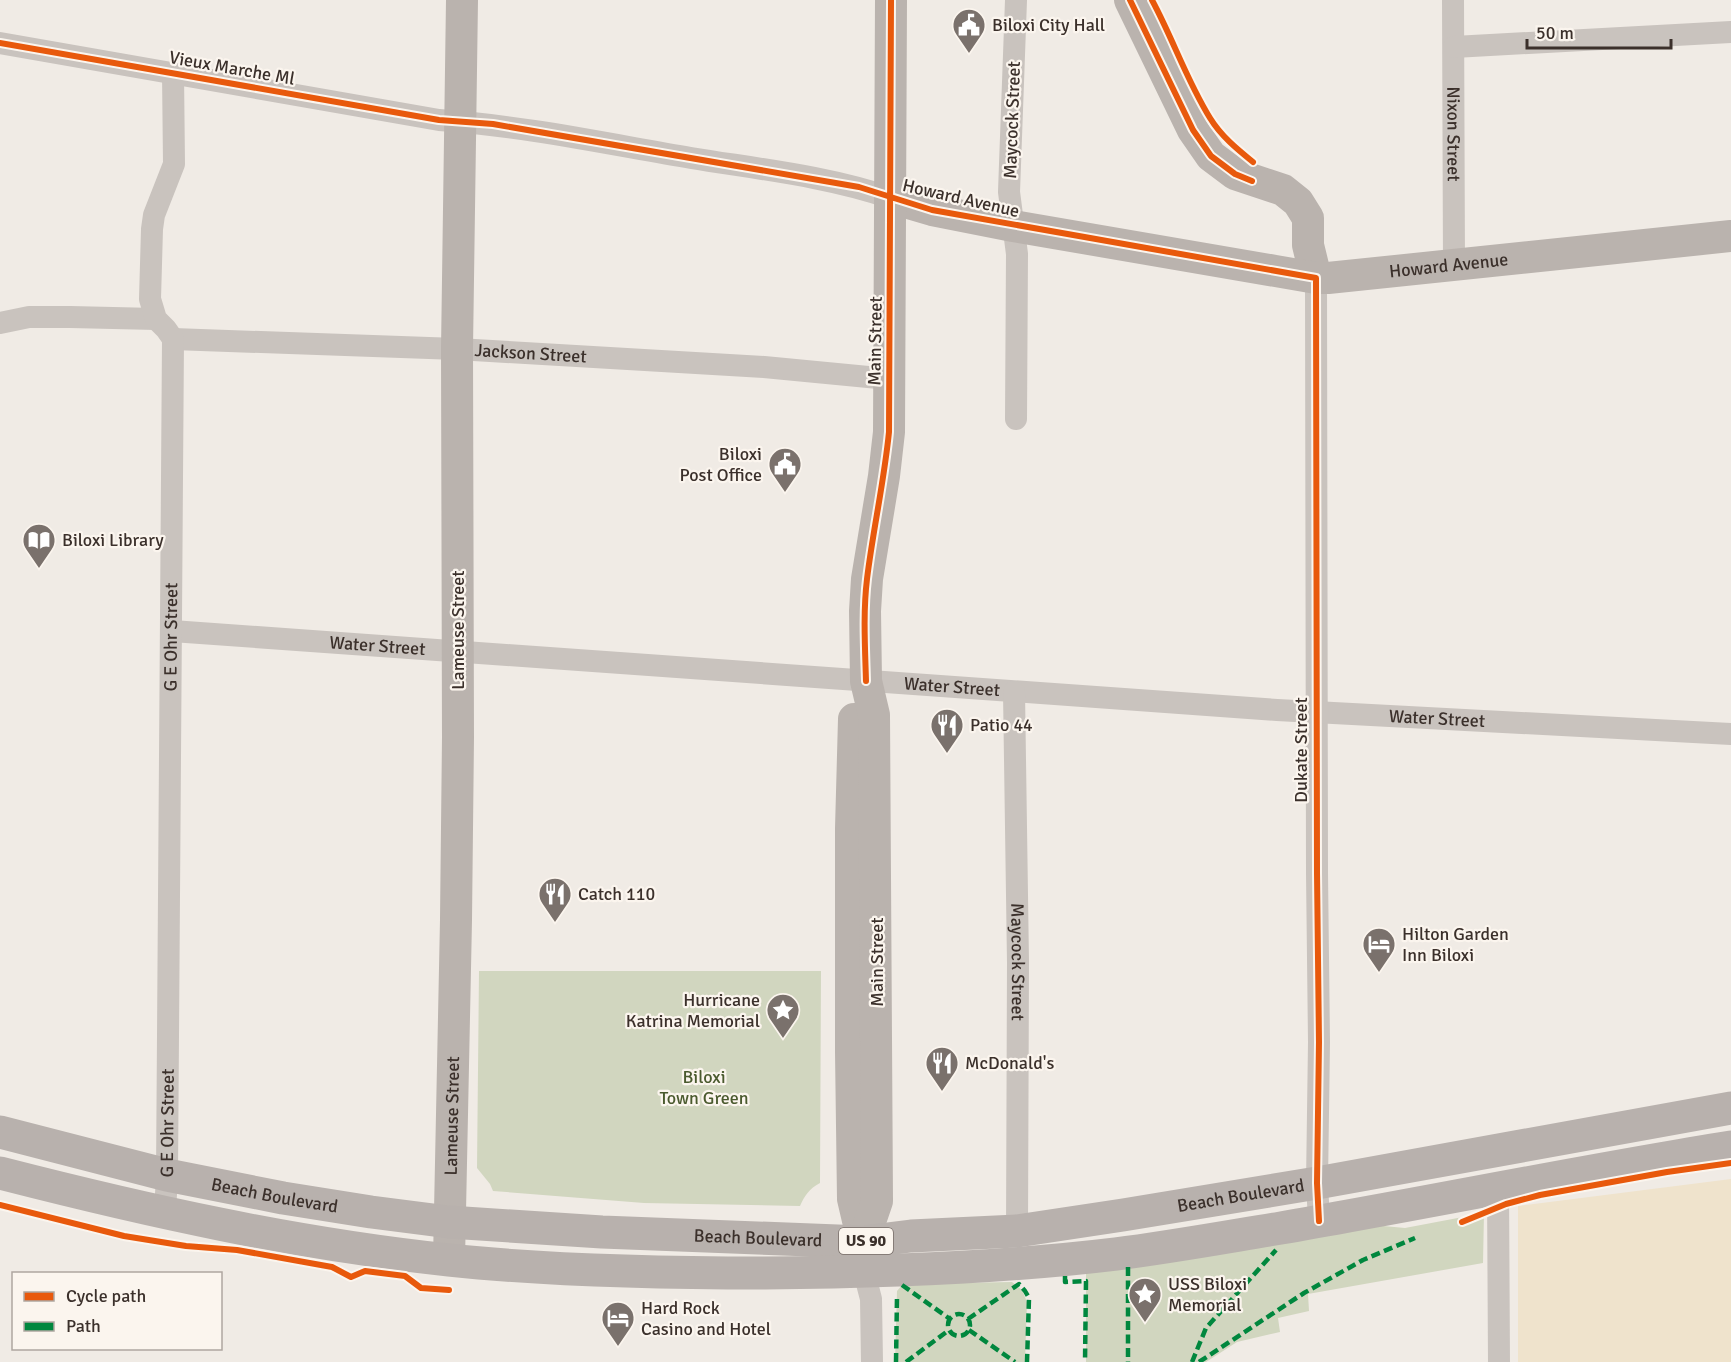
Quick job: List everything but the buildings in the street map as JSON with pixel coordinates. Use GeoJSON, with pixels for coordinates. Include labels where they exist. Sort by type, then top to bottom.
{"type":"FeatureCollection","features":[{"type":"Feature","properties":{"kind":"main road","name":"Beach Boulevard"},"geometry":{"type":"LineString","coordinates":[[0,1173],[165,1213],[287,1237],[449,1260],[592,1270],[709,1273],[863,1257],[911,1236],[1017,1231],[1317,1183],[1731,1108]]}},
{"type":"Feature","properties":{"kind":"main road","name":"Beach Boulevard"},"geometry":{"type":"LineString","coordinates":[[4,1127],[167,1175],[283,1198],[371,1212],[449,1222],[602,1232],[863,1257],[1049,1261],[1188,1243],[1731,1147]]}},
{"type":"Feature","properties":{"kind":"street","name":"Lameuse Street"},"geometry":{"type":"LineString","coordinates":[[449,1260],[455,1013],[458,652],[457,349],[462,0]]}},
{"type":"Feature","properties":{"kind":"street","name":"Main Street"},"geometry":{"type":"LineString","coordinates":[[863,1257],[877,1201],[878,1182],[874,715],[866,681],[865,611],[867,579],[889,432],[891,0]]}},
{"type":"Feature","properties":{"kind":"street","name":"Maycock Street"},"geometry":{"type":"LineString","coordinates":[[1016,0],[1009,192],[1017,254],[1016,419]]}},
{"type":"Feature","properties":{"kind":"street","name":"Nixon Street"},"geometry":{"type":"LineString","coordinates":[[1453,0],[1454,266]]}},
{"type":"Feature","properties":{"kind":"street"},"geometry":{"type":"LineString","coordinates":[[1143,3],[1193,130],[1211,156],[1235,174],[1283,190],[1298,202],[1308,218],[1308,245],[1316,278]]}},
{"type":"Feature","properties":{"kind":"street"},"geometry":{"type":"LineString","coordinates":[[1454,46],[1731,32]]}},
{"type":"Feature","properties":{"kind":"street","name":"Vieux Marche Ml"},"geometry":{"type":"LineString","coordinates":[[0,43],[459,122]]}},
{"type":"Feature","properties":{"kind":"street"},"geometry":{"type":"LineString","coordinates":[[173,73],[174,164],[154,215],[150,299],[156,319],[173,339]]}},
{"type":"Feature","properties":{"kind":"street","name":"Howard Avenue"},"geometry":{"type":"LineString","coordinates":[[459,122],[493,124],[847,184],[932,210],[1316,278],[1454,266],[1731,236]]}},
{"type":"Feature","properties":{"kind":"street","name":"Dukate Street"},"geometry":{"type":"LineString","coordinates":[[1316,278],[1319,1042],[1317,1183],[1319,1221]]}},
{"type":"Feature","properties":{"kind":"street"},"geometry":{"type":"LineString","coordinates":[[0,323],[29,317],[156,319]]}},
{"type":"Feature","properties":{"kind":"street","name":"Jackson Street"},"geometry":{"type":"LineString","coordinates":[[173,339],[457,349],[764,367],[889,379]]}},
{"type":"Feature","properties":{"kind":"street","name":"G E Ohr Street"},"geometry":{"type":"LineString","coordinates":[[165,1213],[173,339]]}},
{"type":"Feature","properties":{"kind":"street","name":"Water Street"},"geometry":{"type":"LineString","coordinates":[[172,631],[1316,712],[1731,734]]}},
{"type":"Feature","properties":{"kind":"street","name":"Maycock Street"},"geometry":{"type":"LineString","coordinates":[[1014,692],[1018,963],[1017,1231]]}},
{"type":"Feature","properties":{"kind":"street"},"geometry":{"type":"LineString","coordinates":[[1498,1188],[1500,1362]]}},
{"type":"Feature","properties":{"kind":"street"},"geometry":{"type":"LineString","coordinates":[[863,1257],[871,1299],[872,1362]]}},
{"type":"Feature","properties":{"kind":"green space","name":"Biloxi Town Green"},"geometry":{"type":"Polygon","coordinates":[[[479,971],[821,971],[820,1183],[808,1193],[800,1206],[644,1203],[493,1191],[477,1168],[479,971]]]}},
{"type":"Feature","properties":{"kind":"green space"},"geometry":{"type":"Polygon","coordinates":[[[1484,1213],[1483,1263],[1308,1294],[1309,1311],[1278,1318],[1280,1332],[1237,1342],[1206,1362],[1086,1362],[1086,1272],[1362,1224],[1405,1228],[1484,1213]]]}},
{"type":"Feature","properties":{"kind":"green space"},"geometry":{"type":"Polygon","coordinates":[[[1012,1282],[1022,1290],[1027,1302],[1025,1362],[895,1362],[897,1291],[903,1284],[1012,1282]]]}},
{"type":"Feature","properties":{"kind":"sand"},"geometry":{"type":"Polygon","coordinates":[[[1731,1179],[1731,1362],[1518,1362],[1518,1206],[1731,1179]]]}},
{"type":"Feature","properties":{"kind":"marked path"},"geometry":{"type":"LineString","coordinates":[[1199,1362],[1304,1293],[1363,1260],[1415,1238]]}},
{"type":"Feature","properties":{"kind":"marked path"},"geometry":{"type":"LineString","coordinates":[[1192,1362],[1206,1328],[1276,1250]]}},
{"type":"Feature","properties":{"kind":"marked path"},"geometry":{"type":"LineString","coordinates":[[1128,1267],[1128,1362]]}},
{"type":"Feature","properties":{"kind":"marked path"},"geometry":{"type":"LineString","coordinates":[[1065,1276],[1065,1282],[1086,1281],[1085,1362]]}},
{"type":"Feature","properties":{"kind":"marked path"},"geometry":{"type":"LineString","coordinates":[[968,1319],[1019,1284],[1029,1298],[1027,1362]]}},
{"type":"Feature","properties":{"kind":"marked path"},"geometry":{"type":"LineString","coordinates":[[902,1285],[950,1319]]}},
{"type":"Feature","properties":{"kind":"marked path"},"geometry":{"type":"LineString","coordinates":[[896,1362],[897,1296]]}},
{"type":"Feature","properties":{"kind":"marked path"},"geometry":{"type":"LineString","coordinates":[[959,1314],[967,1317],[970,1325],[967,1333],[959,1336],[951,1333],[948,1325],[951,1317],[959,1314]]}},
{"type":"Feature","properties":{"kind":"marked path"},"geometry":{"type":"LineString","coordinates":[[906,1362],[949,1330]]}},
{"type":"Feature","properties":{"kind":"marked path"},"geometry":{"type":"LineString","coordinates":[[969,1330],[1015,1362]]}},
{"type":"Feature","properties":{"kind":"cycle path"},"geometry":{"type":"LineString","coordinates":[[866,681],[866,591],[889,432],[891,0]]}},
{"type":"Feature","properties":{"kind":"cycle path"},"geometry":{"type":"LineString","coordinates":[[1130,0],[1193,130],[1211,156],[1235,174],[1252,181]]}},
{"type":"Feature","properties":{"kind":"cycle path"},"geometry":{"type":"LineString","coordinates":[[1152,0],[1194,89],[1214,125],[1253,162]]}},
{"type":"Feature","properties":{"kind":"cycle path"},"geometry":{"type":"LineString","coordinates":[[0,43],[439,120],[493,124],[859,187],[932,210],[1316,278],[1319,1042],[1317,1183],[1319,1221]]}},
{"type":"Feature","properties":{"kind":"cycle path"},"geometry":{"type":"LineString","coordinates":[[1462,1222],[1506,1204],[1540,1195],[1731,1163]]}},
{"type":"Feature","properties":{"kind":"cycle path"},"geometry":{"type":"LineString","coordinates":[[0,1205],[124,1236],[186,1246],[237,1250],[332,1267],[351,1277],[365,1271],[405,1276],[421,1288],[449,1290]]}},
{"type":"Feature","properties":{"kind":"place","name":"Biloxi City Hall"},"geometry":{"type":"Point","coordinates":[969,54]}},
{"type":"Feature","properties":{"kind":"place","name":"Biloxi Post Office"},"geometry":{"type":"Point","coordinates":[785,493]}},
{"type":"Feature","properties":{"kind":"place","name":"Biloxi Library"},"geometry":{"type":"Point","coordinates":[39,569]}},
{"type":"Feature","properties":{"kind":"place","name":"Patio 44"},"geometry":{"type":"Point","coordinates":[947,754]}},
{"type":"Feature","properties":{"kind":"place","name":"Catch 110"},"geometry":{"type":"Point","coordinates":[555,923]}},
{"type":"Feature","properties":{"kind":"place","name":"Hilton Garden Inn Biloxi"},"geometry":{"type":"Point","coordinates":[1379,973]}},
{"type":"Feature","properties":{"kind":"place","name":"Hurricane Katrina Memorial"},"geometry":{"type":"Point","coordinates":[783,1039]}},
{"type":"Feature","properties":{"kind":"place","name":"McDonald's"},"geometry":{"type":"Point","coordinates":[942,1092]}},
{"type":"Feature","properties":{"kind":"place","name":"USS Biloxi Memorial"},"geometry":{"type":"Point","coordinates":[1145,1323]}},
{"type":"Feature","properties":{"kind":"place","name":"Hard Rock Casino and Hotel"},"geometry":{"type":"Point","coordinates":[618,1347]}}]}
